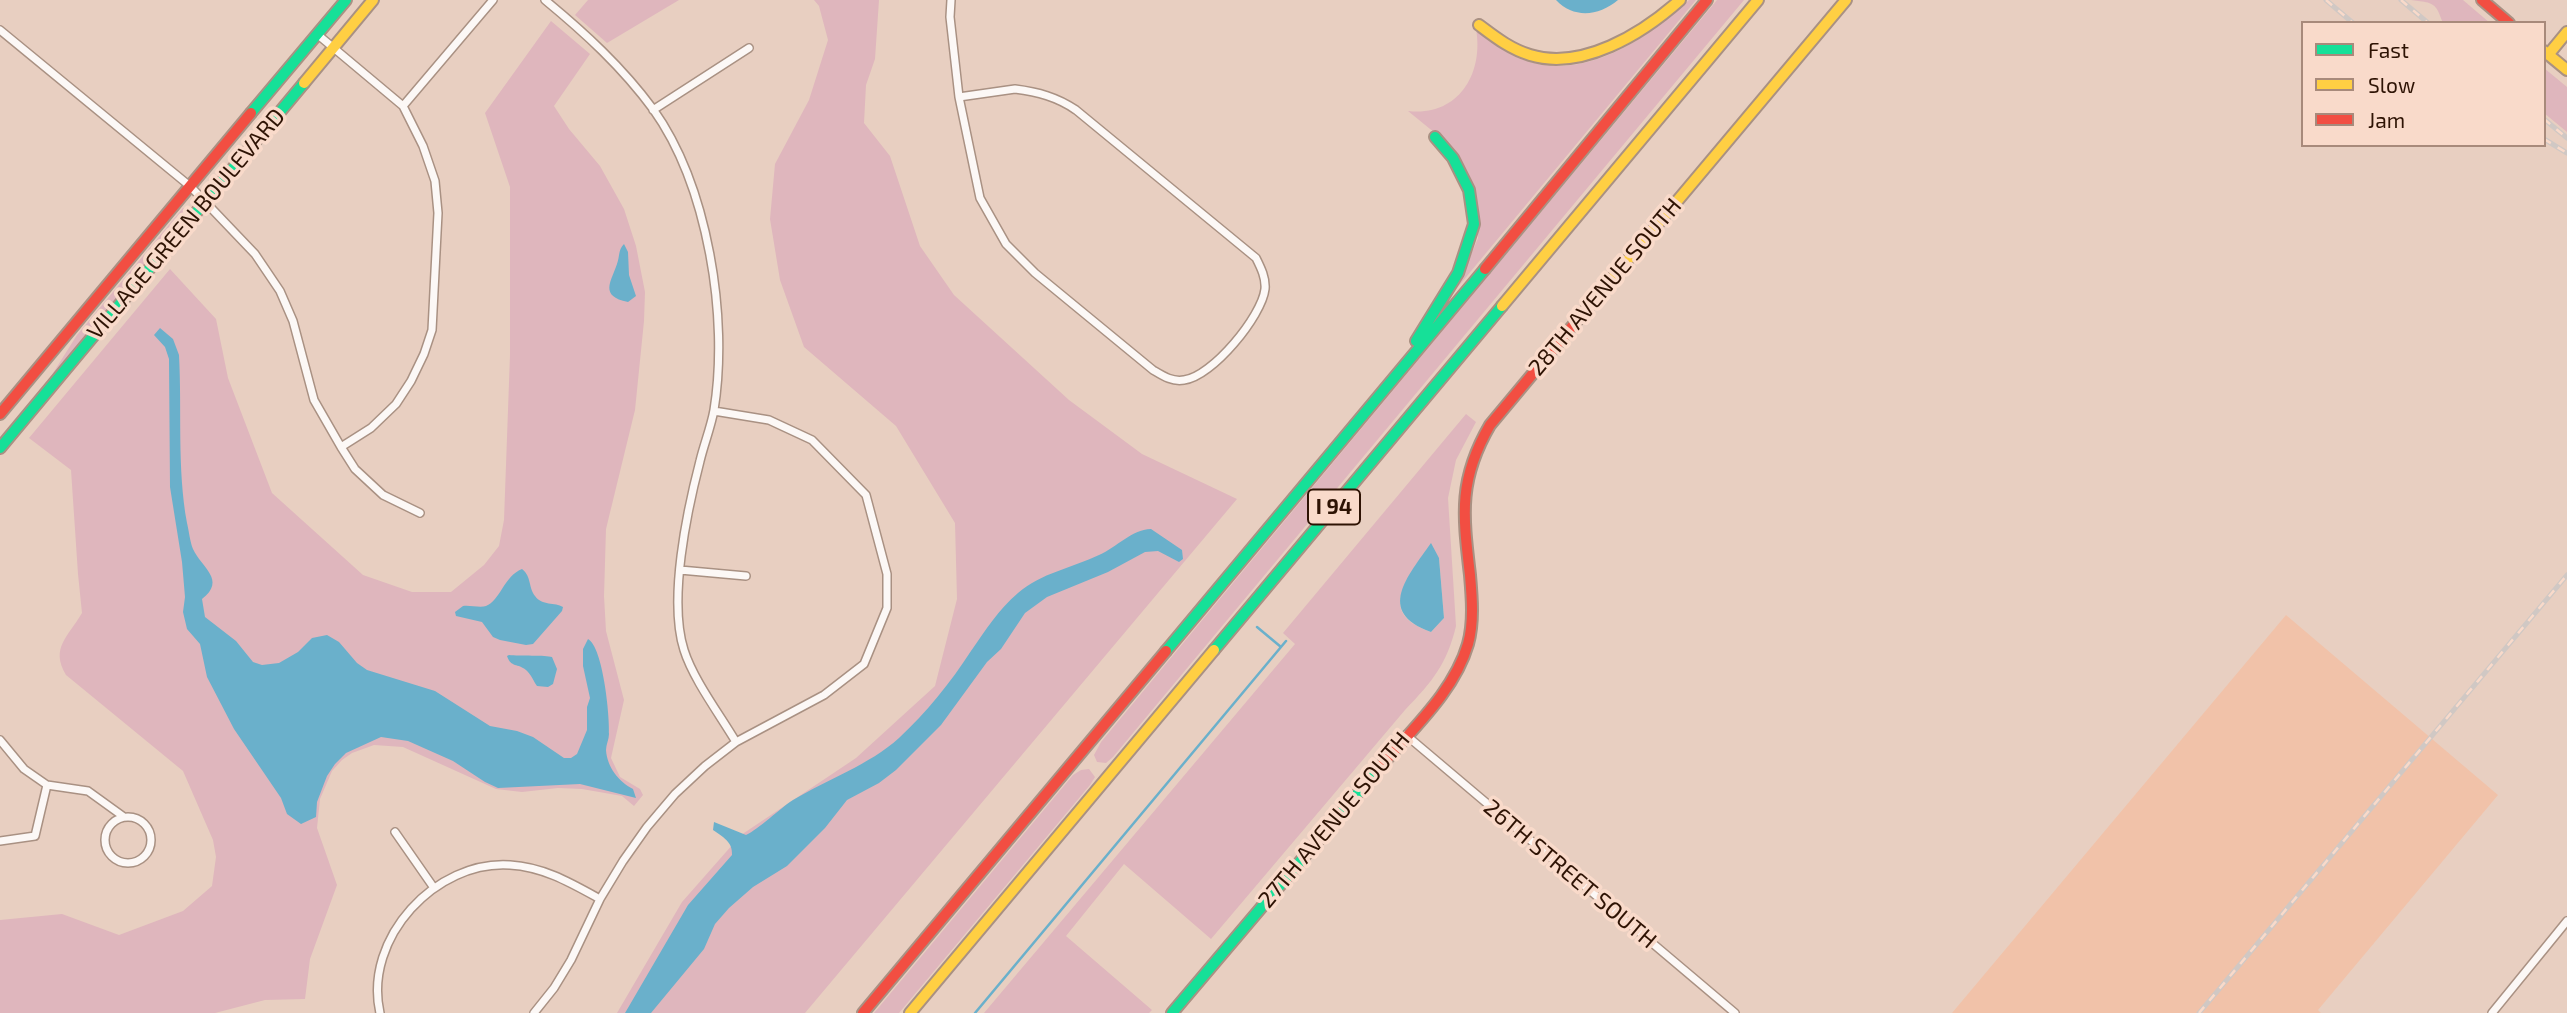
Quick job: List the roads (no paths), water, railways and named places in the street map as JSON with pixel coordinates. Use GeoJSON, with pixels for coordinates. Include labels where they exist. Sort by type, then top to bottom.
{"type":"FeatureCollection","features":[{"type":"Feature","properties":{"kind":"main road","name":"VILLAGE GREEN BOULEVARD"},"geometry":{"type":"LineString","coordinates":[[0,414],[346,0]]}},
{"type":"Feature","properties":{"kind":"main road","name":"VILLAGE GREEN BOULEVARD"},"geometry":{"type":"LineString","coordinates":[[0,448],[373,0]]}},
{"type":"Feature","properties":{"kind":"main road"},"geometry":{"type":"LineString","coordinates":[[1479,25],[1507,46],[1532,56],[1573,59],[1622,41],[1680,0]]}},
{"type":"Feature","properties":{"kind":"main road","name":"I 94"},"geometry":{"type":"LineString","coordinates":[[863,1013],[1384,391],[1707,0]]}},
{"type":"Feature","properties":{"kind":"main road","name":"I 94"},"geometry":{"type":"LineString","coordinates":[[910,1013],[1758,0]]}},
{"type":"Feature","properties":{"kind":"main road","name":"28TH AVENUE SOUTH"},"geometry":{"type":"LineString","coordinates":[[1472,614],[1464,501],[1472,461],[1485,433],[1846,0]]}},
{"type":"Feature","properties":{"kind":"main road"},"geometry":{"type":"LineString","coordinates":[[2482,0],[2508,21]]}},
{"type":"Feature","properties":{"kind":"main road"},"geometry":{"type":"LineString","coordinates":[[2567,32],[2546,53],[2567,70]]}},
{"type":"Feature","properties":{"kind":"main road"},"geometry":{"type":"LineString","coordinates":[[1384,391],[1458,273],[1474,224],[1469,190],[1453,158],[1435,137]]}},
{"type":"Feature","properties":{"kind":"main road","name":"27TH AVENUE SOUTH"},"geometry":{"type":"LineString","coordinates":[[1172,1013],[1446,689],[1462,660],[1469,638],[1472,614]]}},
{"type":"Feature","properties":{"kind":"street"},"geometry":{"type":"LineString","coordinates":[[403,106],[493,0]]}},
{"type":"Feature","properties":{"kind":"street"},"geometry":{"type":"LineString","coordinates":[[545,0],[598,44],[653,110],[683,163],[699,211],[716,289],[720,344],[714,411],[690,506],[680,570],[679,620],[684,650],[736,742]]}},
{"type":"Feature","properties":{"kind":"street"},"geometry":{"type":"LineString","coordinates":[[951,0],[950,17],[959,97],[980,198],[992,223],[1018,258],[1153,370],[1169,379],[1181,381],[1196,378],[1211,369],[1256,314],[1263,300],[1266,286],[1264,273],[1256,258],[1062,101],[1039,92],[1015,89],[959,97]]}},
{"type":"Feature","properties":{"kind":"street"},"geometry":{"type":"LineString","coordinates":[[0,30],[191,187],[255,254],[280,291],[293,321],[314,400],[355,469],[383,495],[420,513]]}},
{"type":"Feature","properties":{"kind":"street"},"geometry":{"type":"LineString","coordinates":[[317,34],[403,106],[423,146],[435,181],[438,213],[432,330],[424,354],[396,404],[371,428],[341,447]]}},
{"type":"Feature","properties":{"kind":"street"},"geometry":{"type":"LineString","coordinates":[[653,110],[749,48]]}},
{"type":"Feature","properties":{"kind":"street"},"geometry":{"type":"LineString","coordinates":[[534,1013],[571,960],[600,899],[647,827],[675,794],[736,742],[824,695],[864,664],[887,608],[887,575],[866,495],[812,440],[769,420],[714,411]]}},
{"type":"Feature","properties":{"kind":"street"},"geometry":{"type":"LineString","coordinates":[[680,570],[746,576]]}},
{"type":"Feature","properties":{"kind":"street","name":"26TH STREET SOUTH"},"geometry":{"type":"LineString","coordinates":[[1406,735],[1735,1013]]}},
{"type":"Feature","properties":{"kind":"street"},"geometry":{"type":"LineString","coordinates":[[0,740],[24,769],[47,785],[88,792],[124,817],[139,819],[149,830],[150,845],[142,858],[135,862],[128,863],[114,858],[106,846],[105,838],[111,824],[124,817]]}},
{"type":"Feature","properties":{"kind":"street"},"geometry":{"type":"LineString","coordinates":[[0,841],[35,836],[47,785]]}},
{"type":"Feature","properties":{"kind":"street"},"geometry":{"type":"LineString","coordinates":[[396,832],[434,887]]}},
{"type":"Feature","properties":{"kind":"street"},"geometry":{"type":"LineString","coordinates":[[380,1013],[379,979],[384,953],[397,926],[434,887],[456,875],[478,868],[508,864],[534,868],[564,879],[600,899]]}},
{"type":"Feature","properties":{"kind":"street"},"geometry":{"type":"LineString","coordinates":[[2492,1013],[2566,923]]}},
{"type":"Feature","properties":{"kind":"water"},"geometry":{"type":"Polygon","coordinates":[[[1556,0],[1618,0],[1595,12],[1579,13],[1556,0]]]}},
{"type":"Feature","properties":{"kind":"water"},"geometry":{"type":"Polygon","coordinates":[[[624,244],[636,296],[628,302],[613,296],[609,288],[624,244]]]}},
{"type":"Feature","properties":{"kind":"water"},"geometry":{"type":"Polygon","coordinates":[[[160,328],[173,339],[179,355],[181,460],[187,523],[193,549],[212,580],[209,592],[202,599],[205,617],[236,641],[253,662],[262,665],[279,663],[298,652],[312,638],[327,635],[339,642],[357,663],[367,670],[435,691],[490,726],[533,737],[564,758],[577,754],[587,730],[587,707],[590,698],[583,666],[583,649],[588,639],[598,655],[607,698],[609,736],[606,750],[609,762],[619,778],[633,789],[636,798],[580,784],[498,788],[453,761],[408,741],[381,737],[346,753],[335,764],[317,802],[316,817],[301,824],[287,814],[281,798],[234,729],[207,677],[200,644],[187,629],[183,612],[185,597],[182,562],[170,487],[169,359],[165,347],[154,335],[160,328]]]}},
{"type":"Feature","properties":{"kind":"water"},"geometry":{"type":"Polygon","coordinates":[[[1151,529],[1182,550],[1183,559],[1179,562],[1158,551],[1145,552],[1108,572],[1047,597],[1025,613],[1001,649],[987,662],[941,725],[896,770],[879,783],[847,800],[825,828],[787,866],[753,887],[729,908],[715,924],[704,949],[651,1013],[625,1013],[688,905],[732,855],[729,843],[713,830],[714,822],[746,835],[793,800],[887,748],[928,708],[993,620],[1018,593],[1037,580],[1106,552],[1137,532],[1151,529]]]}},
{"type":"Feature","properties":{"kind":"water"},"geometry":{"type":"Polygon","coordinates":[[[1431,543],[1439,558],[1444,618],[1431,632],[1414,624],[1404,614],[1400,604],[1406,580],[1431,543]]]}},
{"type":"Feature","properties":{"kind":"water"},"geometry":{"type":"Polygon","coordinates":[[[522,569],[538,599],[563,607],[533,644],[500,640],[493,637],[482,622],[456,616],[455,612],[463,606],[484,607],[491,603],[511,577],[522,569]]]}},
{"type":"Feature","properties":{"kind":"water"},"geometry":{"type":"Polygon","coordinates":[[[507,656],[552,657],[557,669],[553,684],[548,687],[537,686],[526,670],[511,662],[507,656]]]}},
{"type":"Feature","properties":{"kind":"waterway"},"geometry":{"type":"LineString","coordinates":[[1257,627],[1281,647]]}},
{"type":"Feature","properties":{"kind":"waterway"},"geometry":{"type":"LineString","coordinates":[[975,1013],[1286,641]]}},
{"type":"Feature","properties":{"kind":"railway"},"geometry":{"type":"LineString","coordinates":[[2326,0],[2351,21]]}},
{"type":"Feature","properties":{"kind":"railway"},"geometry":{"type":"LineString","coordinates":[[2401,0],[2426,21]]}},
{"type":"Feature","properties":{"kind":"railway"},"geometry":{"type":"LineString","coordinates":[[2546,121],[2567,138]]}},
{"type":"Feature","properties":{"kind":"railway"},"geometry":{"type":"LineString","coordinates":[[2546,140],[2567,153]]}},
{"type":"Feature","properties":{"kind":"railway"},"geometry":{"type":"LineString","coordinates":[[2199,1013],[2567,575]]}}]}
